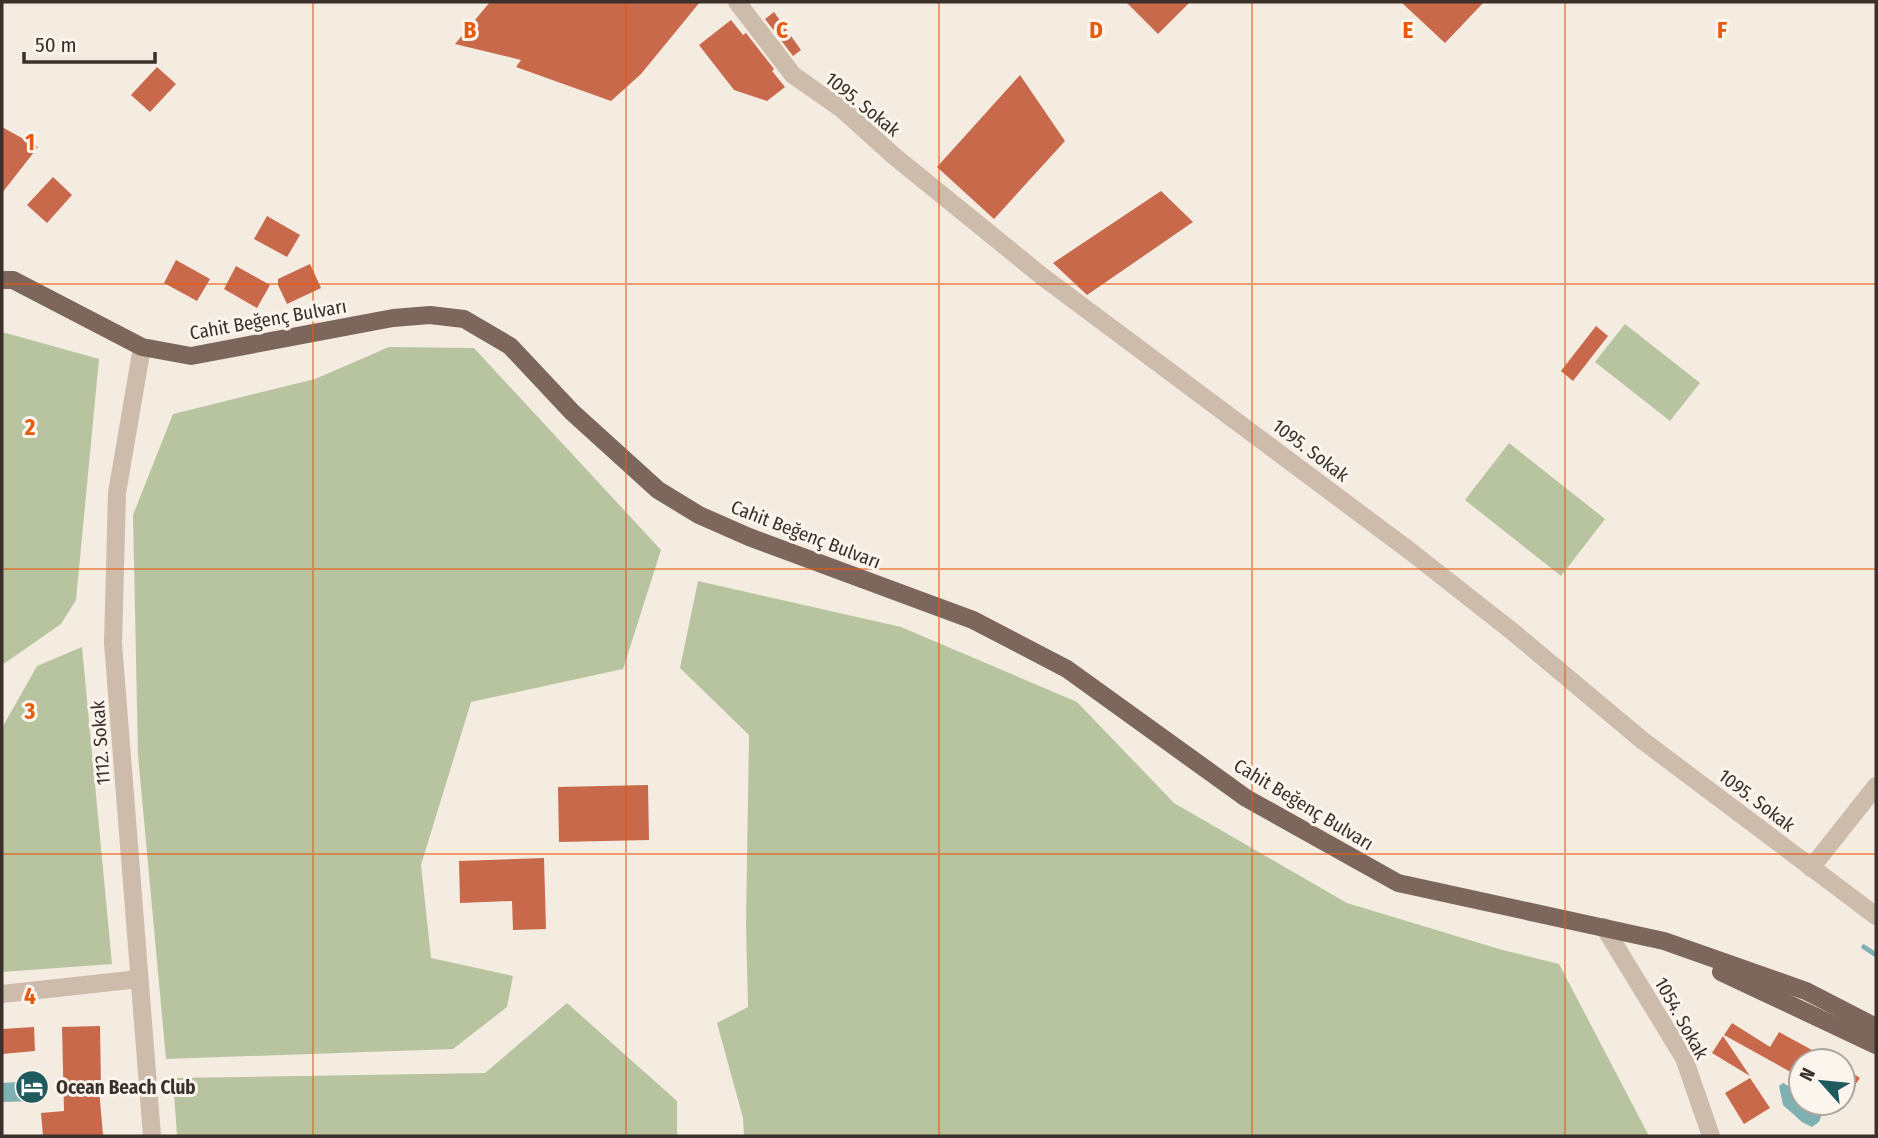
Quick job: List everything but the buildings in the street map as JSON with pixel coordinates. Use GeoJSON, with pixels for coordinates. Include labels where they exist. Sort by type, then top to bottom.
{"type":"FeatureCollection","features":[{"type":"Feature","properties":{"kind":"main road","name":"Cahit Beğenç Bulvarı"},"geometry":{"type":"LineString","coordinates":[[2,280],[13,280],[142,347],[191,356],[393,318],[430,315],[464,319],[510,346],[572,412],[658,490],[699,515],[749,537],[973,620],[1067,669],[1246,798],[1398,883],[1664,941],[1806,990],[1876,1027]]}},
{"type":"Feature","properties":{"kind":"main road","name":"Cahit Beğenç Bulvarı"},"geometry":{"type":"LineString","coordinates":[[1604,927],[1729,975],[1876,1045]]}},
{"type":"Feature","properties":{"kind":"street","name":"1095. Sokak"},"geometry":{"type":"LineString","coordinates":[[737,2],[793,75],[843,110],[894,156],[1042,277],[1410,551],[1513,632],[1642,740],[1876,916]]}},
{"type":"Feature","properties":{"kind":"street","name":"1112. Sokak"},"geometry":{"type":"LineString","coordinates":[[142,347],[117,493],[113,643],[152,1136]]}},
{"type":"Feature","properties":{"kind":"street"},"geometry":{"type":"LineString","coordinates":[[1811,868],[1876,788]]}},
{"type":"Feature","properties":{"kind":"street","name":"1054. Sokak"},"geometry":{"type":"LineString","coordinates":[[1604,927],[1684,1058],[1711,1136]]}},
{"type":"Feature","properties":{"kind":"street"},"geometry":{"type":"LineString","coordinates":[[2,994],[139,979]]}},
{"type":"Feature","properties":{"kind":"green space"},"geometry":{"type":"Polygon","coordinates":[[[1625,324],[1700,383],[1670,421],[1595,362],[1625,324]]]}},
{"type":"Feature","properties":{"kind":"green space"},"geometry":{"type":"Polygon","coordinates":[[[2,332],[99,359],[76,600],[61,624],[2,665],[2,332]]]}},
{"type":"Feature","properties":{"kind":"green space"},"geometry":{"type":"Polygon","coordinates":[[[389,347],[474,348],[661,550],[623,669],[471,702],[421,865],[431,958],[513,976],[507,1007],[453,1049],[166,1059],[138,755],[133,515],[173,414],[315,379],[389,347]]]}},
{"type":"Feature","properties":{"kind":"green space"},"geometry":{"type":"Polygon","coordinates":[[[1509,443],[1605,519],[1561,576],[1465,500],[1509,443]]]}},
{"type":"Feature","properties":{"kind":"green space"},"geometry":{"type":"Polygon","coordinates":[[[698,581],[901,627],[1077,702],[1174,803],[1347,903],[1499,949],[1559,964],[1649,1136],[744,1136],[743,1118],[717,1023],[748,1007],[746,925],[749,735],[680,668],[698,581]]]}},
{"type":"Feature","properties":{"kind":"green space"},"geometry":{"type":"Polygon","coordinates":[[[82,647],[112,964],[2,972],[2,728],[37,666],[82,647]]]}},
{"type":"Feature","properties":{"kind":"green space"},"geometry":{"type":"Polygon","coordinates":[[[567,1003],[677,1101],[677,1136],[177,1136],[173,1078],[485,1073],[567,1003]]]}},
{"type":"Feature","properties":{"kind":"water"},"geometry":{"type":"Polygon","coordinates":[[[36,1081],[36,1101],[2,1102],[2,1083],[36,1081]]]}},
{"type":"Feature","properties":{"kind":"water"},"geometry":{"type":"Polygon","coordinates":[[[1783,1083],[1787,1085],[1787,1109],[1783,1105],[1779,1086],[1783,1083]]]}},
{"type":"Feature","properties":{"kind":"water"},"geometry":{"type":"Polygon","coordinates":[[[1796,1117],[1821,1117],[1812,1127],[1796,1117]]]}},
{"type":"Feature","properties":{"kind":"waterway"},"geometry":{"type":"LineString","coordinates":[[1864,947],[1876,955]]}},
{"type":"Feature","properties":{"kind":"place","name":"Ocean Beach Club"},"geometry":{"type":"Point","coordinates":[32,1087]}}]}
